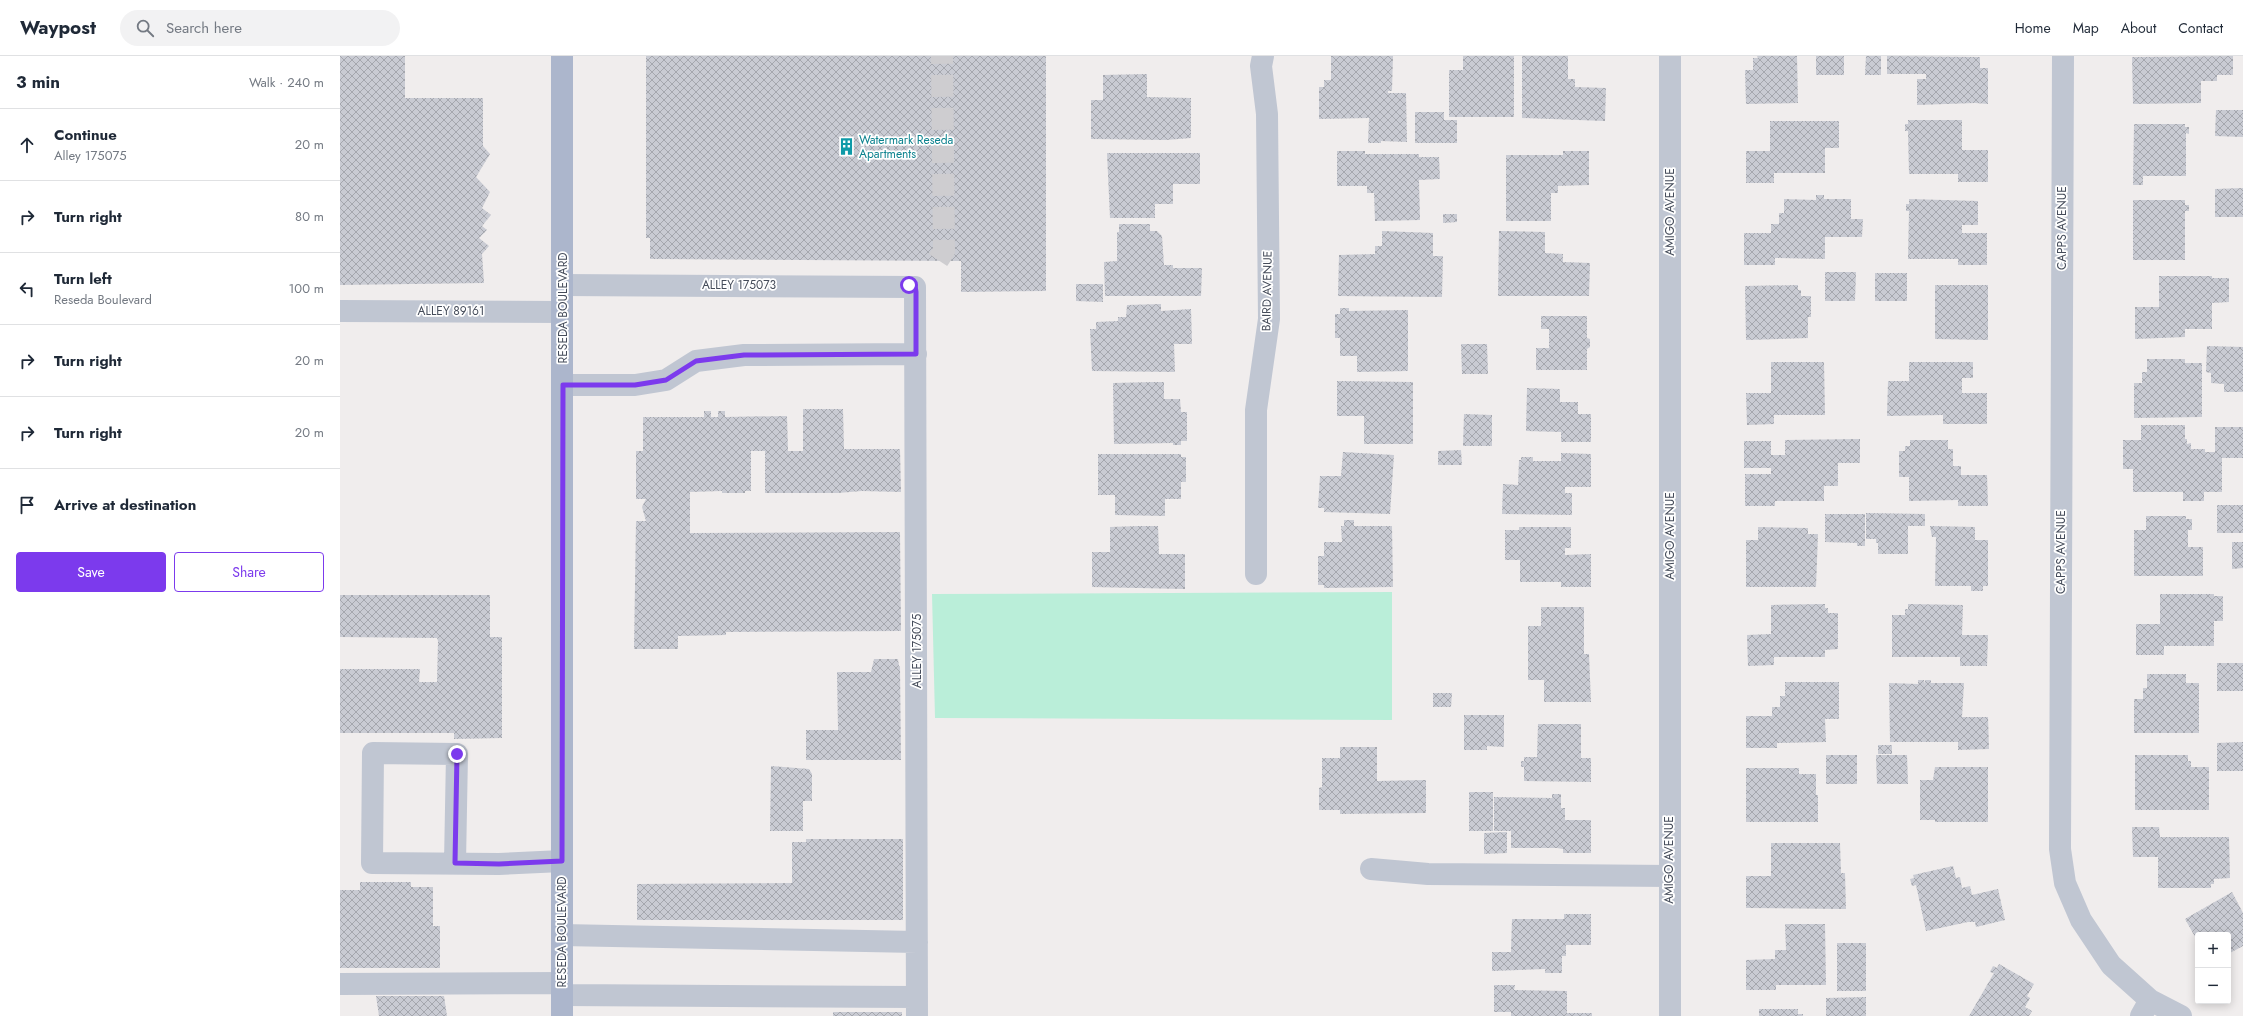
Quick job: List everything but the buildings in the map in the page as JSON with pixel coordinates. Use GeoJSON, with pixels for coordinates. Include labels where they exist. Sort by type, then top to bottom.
{"type":"FeatureCollection","features":[{"type":"Feature","properties":{"kind":"main road","name":"RESEDA BOULEVARD"},"geometry":{"type":"LineString","coordinates":[[562,56],[562,998]]}},
{"type":"Feature","properties":{"kind":"street","name":"BAIRD AVENUE"},"geometry":{"type":"LineString","coordinates":[[1256,574],[1256,410],[1269,320],[1266,114],[1261,66],[1263,56]]}},
{"type":"Feature","properties":{"kind":"street","name":"AMIGO AVENUE"},"geometry":{"type":"LineString","coordinates":[[1670,56],[1670,1016]]}},
{"type":"Feature","properties":{"kind":"street","name":"CAPPS AVENUE"},"geometry":{"type":"LineString","coordinates":[[2063,56],[2060,849],[2065,883],[2081,920],[2111,965],[2146,1008],[2181,1016]]}},
{"type":"Feature","properties":{"kind":"street","name":"ALLEY 175073"},"geometry":{"type":"LineString","coordinates":[[562,286],[915,286]]}},
{"type":"Feature","properties":{"kind":"street","name":"ALLEY 175075"},"geometry":{"type":"LineString","coordinates":[[915,286],[917,1006]]}},
{"type":"Feature","properties":{"kind":"street","name":"ALLEY 89161"},"geometry":{"type":"LineString","coordinates":[[340,311],[562,312]]}},
{"type":"Feature","properties":{"kind":"street"},"geometry":{"type":"LineString","coordinates":[[563,385],[635,385],[666,380],[696,361],[744,355],[916,354]]}},
{"type":"Feature","properties":{"kind":"street"},"geometry":{"type":"LineString","coordinates":[[455,863],[457,754],[373,753],[372,863],[499,864],[562,861]]}},
{"type":"Feature","properties":{"kind":"street"},"geometry":{"type":"LineString","coordinates":[[1371,869],[1428,874],[1669,876]]}},
{"type":"Feature","properties":{"kind":"street"},"geometry":{"type":"LineString","coordinates":[[562,936],[917,942]]}},
{"type":"Feature","properties":{"kind":"street"},"geometry":{"type":"LineString","coordinates":[[340,984],[562,998],[917,1006]]}},
{"type":"Feature","properties":{"kind":"green space"},"geometry":{"type":"Polygon","coordinates":[[[1392,592],[1392,720],[935,718],[932,594],[1392,592]]]}},
{"type":"Feature","properties":{"kind":"tunnel"},"geometry":{"type":"LineString","coordinates":[[938,260],[944,251],[942,56]]}},
{"type":"Feature","properties":{"kind":"place","name":"Watermark Reseda Apartments"},"geometry":{"type":"Point","coordinates":[846,147]}},
{"type":"Feature","properties":{"kind":"route"},"geometry":{"type":"LineString","coordinates":[[457,754],[455,863],[499,864],[562,861],[563,385],[635,385],[666,380],[696,361],[744,355],[916,354],[916,292],[915,286],[909,285]]}}]}
